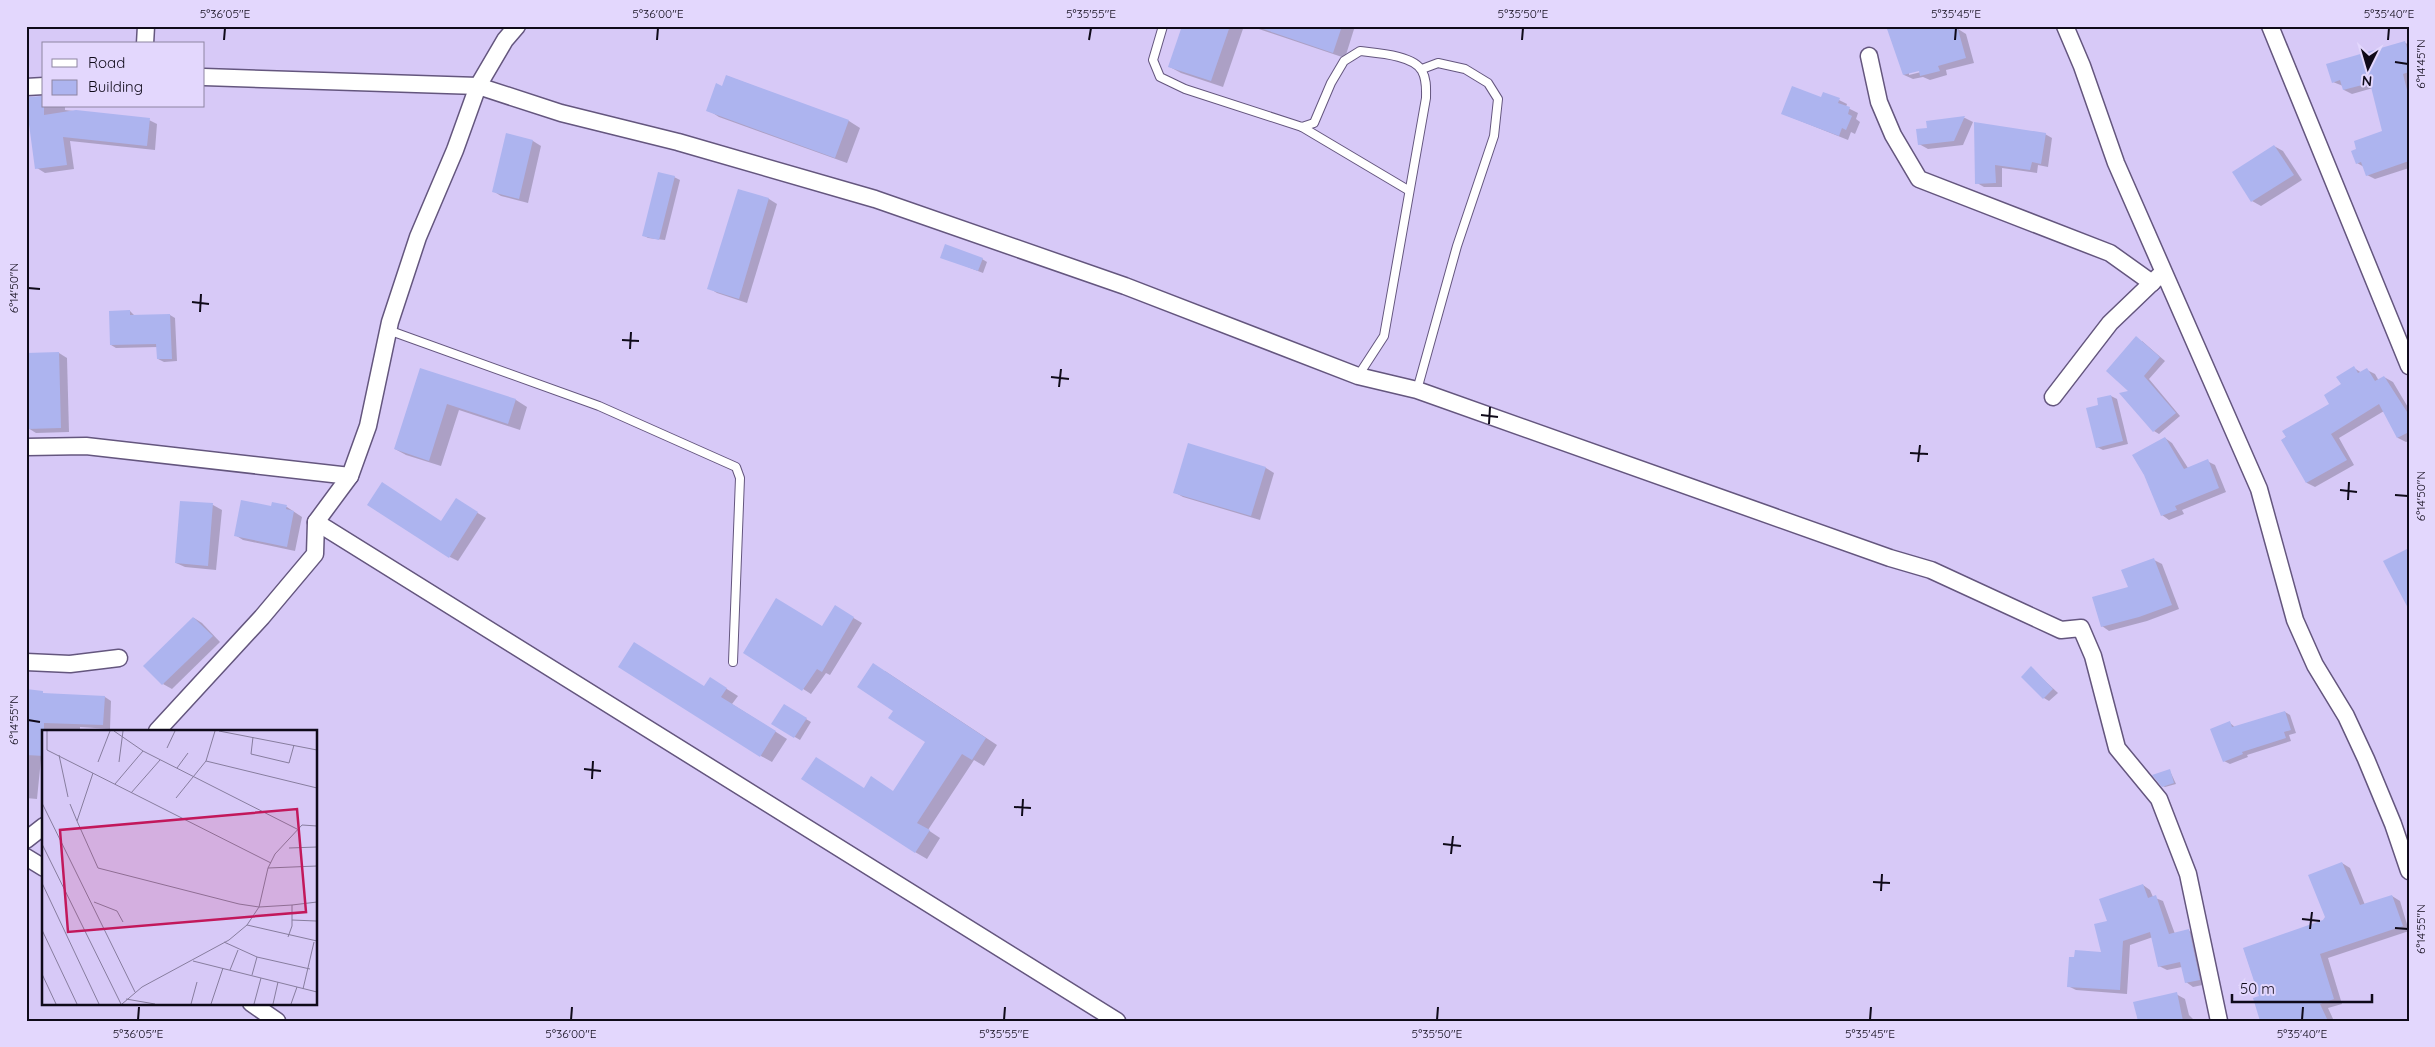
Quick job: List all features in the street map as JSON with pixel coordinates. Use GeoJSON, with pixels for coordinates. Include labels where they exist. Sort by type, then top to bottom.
{"type":"FeatureCollection","features":[{"type":"Feature","properties":{"kind":"street"},"geometry":{"type":"LineString","coordinates":[[146,26],[146,42]]}},
{"type":"Feature","properties":{"kind":"street"},"geometry":{"type":"LineString","coordinates":[[158,730],[262,617],[315,554],[316,522],[350,476],[368,426],[388,330],[418,237],[455,150],[478,86],[506,40],[517,26]]}},
{"type":"Feature","properties":{"kind":"street"},"geometry":{"type":"LineString","coordinates":[[2065,26],[2082,66],[2116,163],[2259,489],[2295,620],[2315,664],[2346,716],[2366,759],[2394,824],[2409,872]]}},
{"type":"Feature","properties":{"kind":"street"},"geometry":{"type":"LineString","coordinates":[[2270,26],[2409,366]]}},
{"type":"Feature","properties":{"kind":"street"},"geometry":{"type":"LineString","coordinates":[[1870,56],[1878,102],[1893,135],[1919,179],[2110,253],[2152,283]]}},
{"type":"Feature","properties":{"kind":"street"},"geometry":{"type":"LineString","coordinates":[[205,77],[478,86],[561,113],[678,142],[876,199],[1125,286],[1358,376],[1417,390],[1872,551],[1931,570],[2061,630],[2081,628],[2093,656],[2117,748],[2160,799],[2188,874],[2219,1021]]}},
{"type":"Feature","properties":{"kind":"street"},"geometry":{"type":"LineString","coordinates":[[26,87],[42,86]]}},
{"type":"Feature","properties":{"kind":"street"},"geometry":{"type":"LineString","coordinates":[[2053,397],[2110,323],[2164,270]]}},
{"type":"Feature","properties":{"kind":"street"},"geometry":{"type":"LineString","coordinates":[[26,448],[86,446],[350,476]]}},
{"type":"Feature","properties":{"kind":"street"},"geometry":{"type":"LineString","coordinates":[[316,522],[1117,1021]]}},
{"type":"Feature","properties":{"kind":"street"},"geometry":{"type":"LineString","coordinates":[[26,662],[70,664],[119,658]]}},
{"type":"Feature","properties":{"kind":"street"},"geometry":{"type":"LineString","coordinates":[[26,840],[42,828]]}},
{"type":"Feature","properties":{"kind":"street"},"geometry":{"type":"LineString","coordinates":[[26,857],[42,867]]}},
{"type":"Feature","properties":{"kind":"street"},"geometry":{"type":"LineString","coordinates":[[252,1004],[277,1021]]}},
{"type":"Feature","properties":{"kind":"lane"},"geometry":{"type":"LineString","coordinates":[[1162,26],[1153,60],[1160,77],[1185,90],[1302,127],[1408,190]]}},
{"type":"Feature","properties":{"kind":"lane"},"geometry":{"type":"LineString","coordinates":[[1302,127],[1314,123],[1331,83],[1344,61],[1360,51],[1405,59],[1422,69],[1426,82],[1426,98],[1408,190],[1384,336],[1358,376]]}},
{"type":"Feature","properties":{"kind":"lane"},"geometry":{"type":"LineString","coordinates":[[1417,390],[1460,236],[1494,136],[1498,99],[1488,83],[1465,69],[1438,63],[1422,69]]}},
{"type":"Feature","properties":{"kind":"lane"},"geometry":{"type":"LineString","coordinates":[[388,330],[599,406],[736,467],[740,478],[733,662]]}},
{"type":"Feature","properties":{"kind":"building"},"geometry":{"type":"Polygon","coordinates":[[[1182,26],[1230,26],[1211,81],[1168,67],[1182,26]]]}},
{"type":"Feature","properties":{"kind":"building"},"geometry":{"type":"Polygon","coordinates":[[[1263,26],[1342,26],[1333,53],[1263,29],[1263,26]]]}},
{"type":"Feature","properties":{"kind":"building"},"geometry":{"type":"Polygon","coordinates":[[[1886,26],[1957,26],[1966,58],[1938,66],[1940,71],[1920,76],[1919,71],[1903,75],[1886,26]]]}},
{"type":"Feature","properties":{"kind":"building"},"geometry":{"type":"Polygon","coordinates":[[[2405,41],[2409,55],[2409,72],[2403,74],[2409,98],[2409,161],[2366,176],[2361,162],[2356,164],[2351,151],[2356,149],[2354,141],[2382,131],[2370,83],[2343,90],[2340,80],[2332,83],[2326,64],[2405,41]]]}},
{"type":"Feature","properties":{"kind":"building"},"geometry":{"type":"Polygon","coordinates":[[[726,75],[849,120],[835,158],[706,111],[716,83],[722,86],[726,75]]]}},
{"type":"Feature","properties":{"kind":"building"},"geometry":{"type":"Polygon","coordinates":[[[1792,86],[1821,97],[1823,92],[1840,98],[1838,103],[1850,107],[1848,114],[1852,116],[1846,130],[1842,128],[1839,136],[1781,114],[1792,86]]]}},
{"type":"Feature","properties":{"kind":"building"},"geometry":{"type":"Polygon","coordinates":[[[42,96],[44,115],[76,110],[150,118],[147,146],[63,137],[67,165],[35,169],[28,117],[29,97],[42,96]]]}},
{"type":"Feature","properties":{"kind":"building"},"geometry":{"type":"Polygon","coordinates":[[[1965,116],[1954,141],[1918,145],[1916,129],[1927,128],[1926,121],[1965,116]]]}},
{"type":"Feature","properties":{"kind":"building"},"geometry":{"type":"Polygon","coordinates":[[[1974,122],[2046,133],[2041,164],[2032,162],[2030,170],[1995,165],[1996,183],[1975,184],[1974,122]]]}},
{"type":"Feature","properties":{"kind":"building"},"geometry":{"type":"Polygon","coordinates":[[[506,133],[533,140],[519,199],[492,192],[506,133]]]}},
{"type":"Feature","properties":{"kind":"building"},"geometry":{"type":"Polygon","coordinates":[[[2274,145],[2294,175],[2251,202],[2232,172],[2274,145]]]}},
{"type":"Feature","properties":{"kind":"building"},"geometry":{"type":"Polygon","coordinates":[[[658,172],[675,176],[659,240],[642,236],[658,172]]]}},
{"type":"Feature","properties":{"kind":"building"},"geometry":{"type":"Polygon","coordinates":[[[738,189],[769,198],[739,299],[707,289],[738,189]]]}},
{"type":"Feature","properties":{"kind":"building"},"geometry":{"type":"Polygon","coordinates":[[[945,244],[983,258],[978,271],[940,258],[945,244]]]}},
{"type":"Feature","properties":{"kind":"building"},"geometry":{"type":"Polygon","coordinates":[[[130,310],[130,315],[170,314],[172,359],[157,359],[156,344],[110,345],[109,311],[130,310]]]}},
{"type":"Feature","properties":{"kind":"building"},"geometry":{"type":"Polygon","coordinates":[[[2136,336],[2160,357],[2144,376],[2176,413],[2153,432],[2119,393],[2128,391],[2106,371],[2136,336]]]}},
{"type":"Feature","properties":{"kind":"building"},"geometry":{"type":"Polygon","coordinates":[[[59,352],[61,428],[27,429],[26,353],[59,352]]]}},
{"type":"Feature","properties":{"kind":"building"},"geometry":{"type":"Polygon","coordinates":[[[2354,366],[2358,373],[2367,368],[2375,381],[2384,376],[2409,415],[2409,432],[2397,438],[2379,404],[2331,434],[2347,460],[2306,483],[2281,440],[2286,437],[2282,431],[2329,404],[2324,395],[2341,384],[2336,377],[2354,366]]]}},
{"type":"Feature","properties":{"kind":"building"},"geometry":{"type":"Polygon","coordinates":[[[420,368],[516,399],[508,424],[447,404],[429,461],[394,449],[420,368]]]}},
{"type":"Feature","properties":{"kind":"building"},"geometry":{"type":"Polygon","coordinates":[[[2111,395],[2123,441],[2096,448],[2086,408],[2098,405],[2097,398],[2111,395]]]}},
{"type":"Feature","properties":{"kind":"building"},"geometry":{"type":"Polygon","coordinates":[[[2165,437],[2184,469],[2208,459],[2219,488],[2175,506],[2177,510],[2161,516],[2144,475],[2132,455],[2165,437]]]}},
{"type":"Feature","properties":{"kind":"building"},"geometry":{"type":"Polygon","coordinates":[[[1188,443],[1266,467],[1251,516],[1173,493],[1188,443]]]}},
{"type":"Feature","properties":{"kind":"building"},"geometry":{"type":"Polygon","coordinates":[[[382,482],[441,521],[456,498],[478,512],[449,558],[367,505],[382,482]]]}},
{"type":"Feature","properties":{"kind":"building"},"geometry":{"type":"Polygon","coordinates":[[[241,500],[271,506],[272,502],[287,505],[286,509],[294,511],[287,547],[234,536],[241,500]]]}},
{"type":"Feature","properties":{"kind":"building"},"geometry":{"type":"Polygon","coordinates":[[[180,501],[213,503],[208,566],[175,563],[180,501]]]}},
{"type":"Feature","properties":{"kind":"building"},"geometry":{"type":"Polygon","coordinates":[[[2409,548],[2409,610],[2383,561],[2409,548]]]}},
{"type":"Feature","properties":{"kind":"building"},"geometry":{"type":"Polygon","coordinates":[[[2154,558],[2172,605],[2139,617],[2101,627],[2092,597],[2128,587],[2121,570],[2154,558]]]}},
{"type":"Feature","properties":{"kind":"building"},"geometry":{"type":"Polygon","coordinates":[[[776,598],[822,626],[835,605],[854,617],[822,672],[817,669],[802,691],[743,653],[776,598]]]}},
{"type":"Feature","properties":{"kind":"building"},"geometry":{"type":"Polygon","coordinates":[[[193,617],[213,636],[162,685],[143,666],[193,617]]]}},
{"type":"Feature","properties":{"kind":"building"},"geometry":{"type":"Polygon","coordinates":[[[634,642],[704,686],[710,677],[727,688],[721,697],[776,731],[760,757],[618,667],[634,642]]]}},
{"type":"Feature","properties":{"kind":"building"},"geometry":{"type":"Polygon","coordinates":[[[873,663],[986,738],[972,760],[962,754],[917,823],[930,830],[915,853],[801,779],[816,757],[864,788],[871,776],[893,791],[925,742],[888,718],[893,711],[857,687],[873,663]]]}},
{"type":"Feature","properties":{"kind":"building"},"geometry":{"type":"Polygon","coordinates":[[[2031,666],[2053,689],[2043,699],[2021,677],[2031,666]]]}},
{"type":"Feature","properties":{"kind":"building"},"geometry":{"type":"Polygon","coordinates":[[[26,689],[43,691],[43,693],[105,696],[103,725],[44,723],[44,730],[42,730],[42,756],[26,755],[26,689]]]}},
{"type":"Feature","properties":{"kind":"building"},"geometry":{"type":"Polygon","coordinates":[[[784,704],[807,718],[794,738],[771,724],[784,704]]]}},
{"type":"Feature","properties":{"kind":"building"},"geometry":{"type":"Polygon","coordinates":[[[2285,711],[2291,730],[2284,732],[2286,738],[2242,752],[2243,754],[2223,762],[2210,729],[2230,721],[2232,727],[2285,711]]]}},
{"type":"Feature","properties":{"kind":"building"},"geometry":{"type":"Polygon","coordinates":[[[2170,769],[2174,783],[2162,787],[2152,775],[2170,769]]]}},
{"type":"Feature","properties":{"kind":"building"},"geometry":{"type":"Polygon","coordinates":[[[2342,862],[2360,905],[2392,895],[2403,926],[2320,954],[2334,999],[2320,1004],[2328,1021],[2260,1021],[2253,998],[2259,996],[2243,948],[2323,920],[2325,917],[2308,875],[2342,862]]]}},
{"type":"Feature","properties":{"kind":"building"},"geometry":{"type":"Polygon","coordinates":[[[2143,884],[2148,898],[2156,895],[2169,934],[2189,929],[2200,980],[2185,983],[2180,962],[2158,967],[2150,932],[2123,941],[2120,990],[2067,987],[2069,957],[2074,957],[2075,950],[2101,952],[2094,924],[2107,921],[2099,899],[2143,884]]]}},
{"type":"Feature","properties":{"kind":"building"},"geometry":{"type":"Polygon","coordinates":[[[2177,992],[2183,1021],[2138,1021],[2133,1002],[2177,992]]]}}]}
